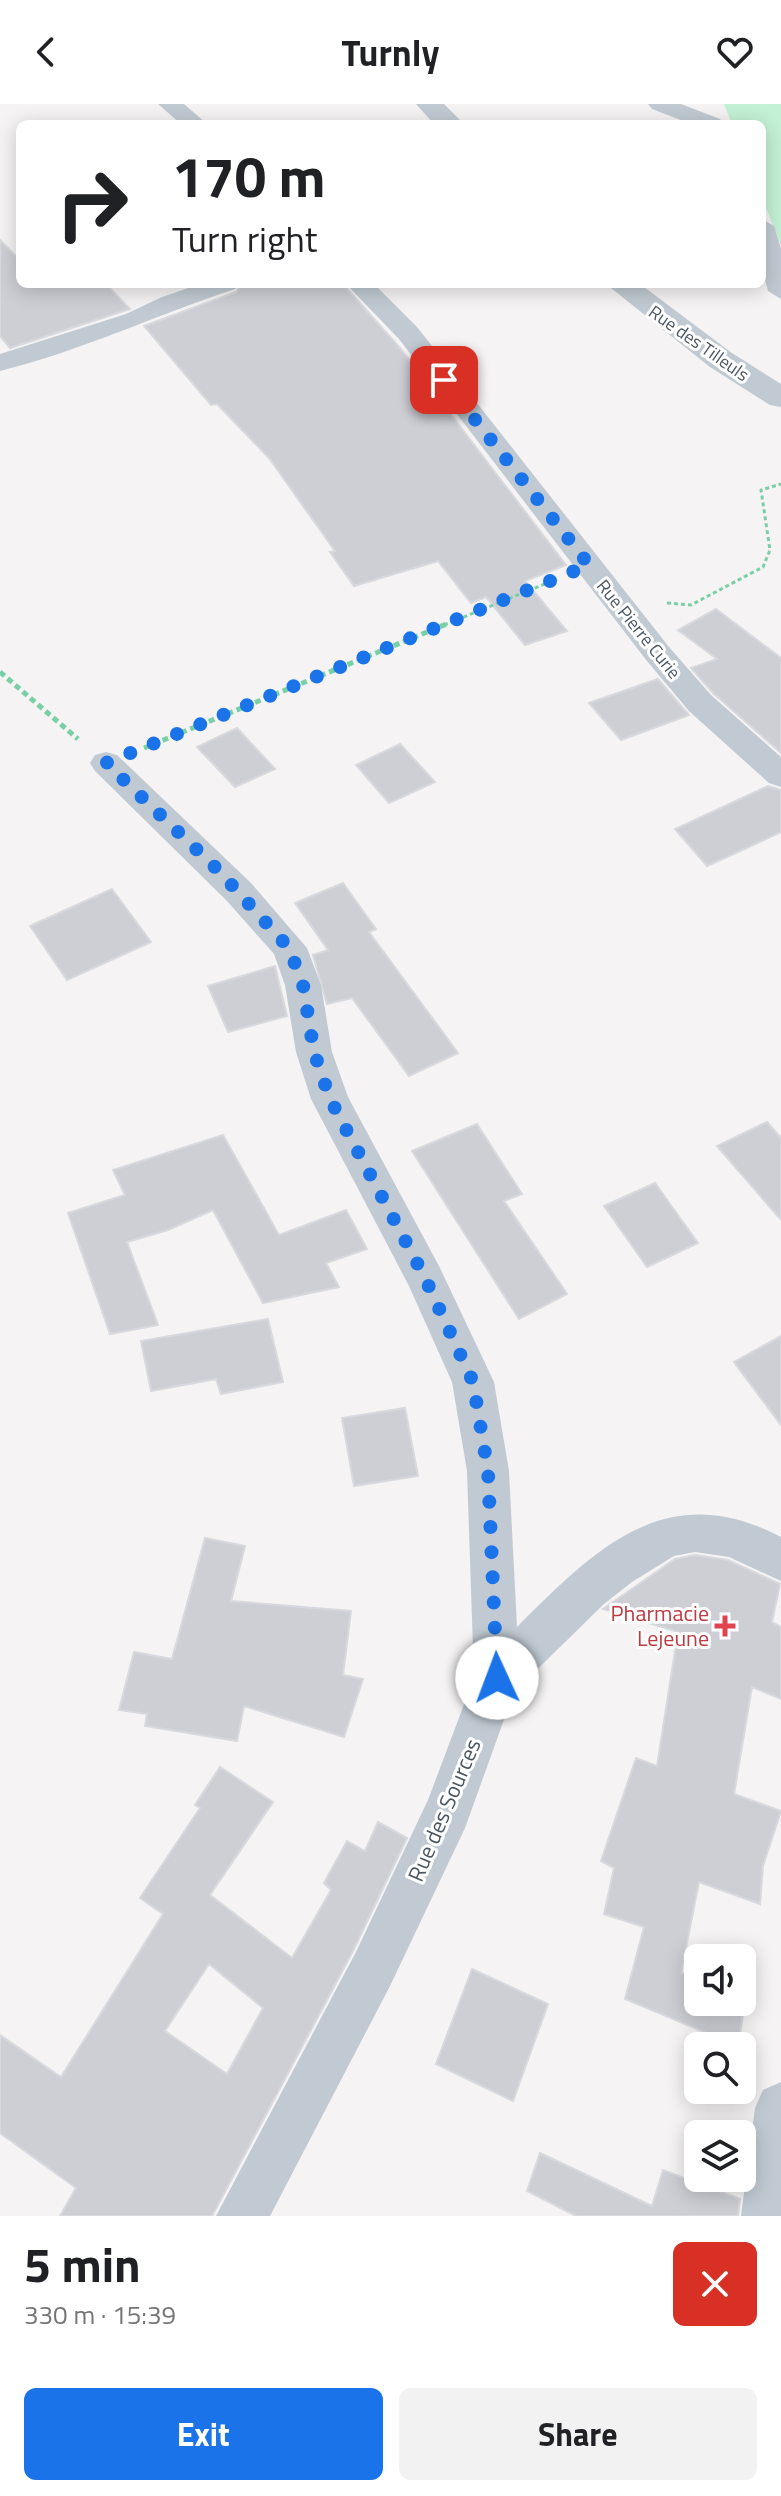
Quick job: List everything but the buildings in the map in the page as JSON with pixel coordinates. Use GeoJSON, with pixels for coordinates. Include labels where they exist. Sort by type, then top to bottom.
{"type":"FeatureCollection","features":[{"type":"Feature","properties":{"kind":"street"},"geometry":{"type":"LineString","coordinates":[[170,104],[190,120]]}},
{"type":"Feature","properties":{"kind":"street"},"geometry":{"type":"LineString","coordinates":[[429,104],[446,120]]}},
{"type":"Feature","properties":{"kind":"street"},"geometry":{"type":"LineString","coordinates":[[660,104],[702,120]]}},
{"type":"Feature","properties":{"kind":"street"},"geometry":{"type":"LineString","coordinates":[[701,104],[715,120]]}},
{"type":"Feature","properties":{"kind":"street"},"geometry":{"type":"LineString","coordinates":[[766,240],[781,291]]}},
{"type":"Feature","properties":{"kind":"street"},"geometry":{"type":"LineString","coordinates":[[0,363],[135,320],[171,302],[214,288]]}},
{"type":"Feature","properties":{"kind":"street","name":"Rue Pierre Curie"},"geometry":{"type":"LineString","coordinates":[[363,288],[408,333],[700,703],[781,775]]}},
{"type":"Feature","properties":{"kind":"street","name":"Rue des Tilleuls"},"geometry":{"type":"LineString","coordinates":[[626,288],[721,360],[781,398]]}},
{"type":"Feature","properties":{"kind":"street","name":"Rue des Sources"},"geometry":{"type":"LineString","coordinates":[[106,763],[218,870],[289,948],[303,985],[314,1052],[330,1099],[425,1278],[473,1382],[488,1471],[497,1678],[448,1811],[373,1969],[242,2216]]}},
{"type":"Feature","properties":{"kind":"street"},"geometry":{"type":"LineString","coordinates":[[497,1678],[612,1569],[653,1543],[694,1531],[748,1540],[781,1560]]}},
{"type":"Feature","properties":{"kind":"street"},"geometry":{"type":"LineString","coordinates":[[767,2216],[781,2108]]}},
{"type":"Feature","properties":{"kind":"path"},"geometry":{"type":"LineString","coordinates":[[663,602],[691,605],[763,567],[770,550],[761,490],[781,484]]}},
{"type":"Feature","properties":{"kind":"path"},"geometry":{"type":"LineString","coordinates":[[0,672],[106,763],[589,565]]}},
{"type":"Feature","properties":{"kind":"green space"},"geometry":{"type":"Polygon","coordinates":[[[724,104],[781,104],[781,245],[766,208],[766,120],[730,120],[724,104]]]}},
{"type":"Feature","properties":{"kind":"place","name":"Pharmacie Lejeune"},"geometry":{"type":"Point","coordinates":[725,1626]}},
{"type":"Feature","properties":{"kind":"route"},"geometry":{"type":"LineString","coordinates":[[444,380],[589,565],[106,763],[218,870],[289,948],[303,985],[314,1052],[330,1099],[425,1278],[473,1382],[488,1471],[497,1678]]}}]}
